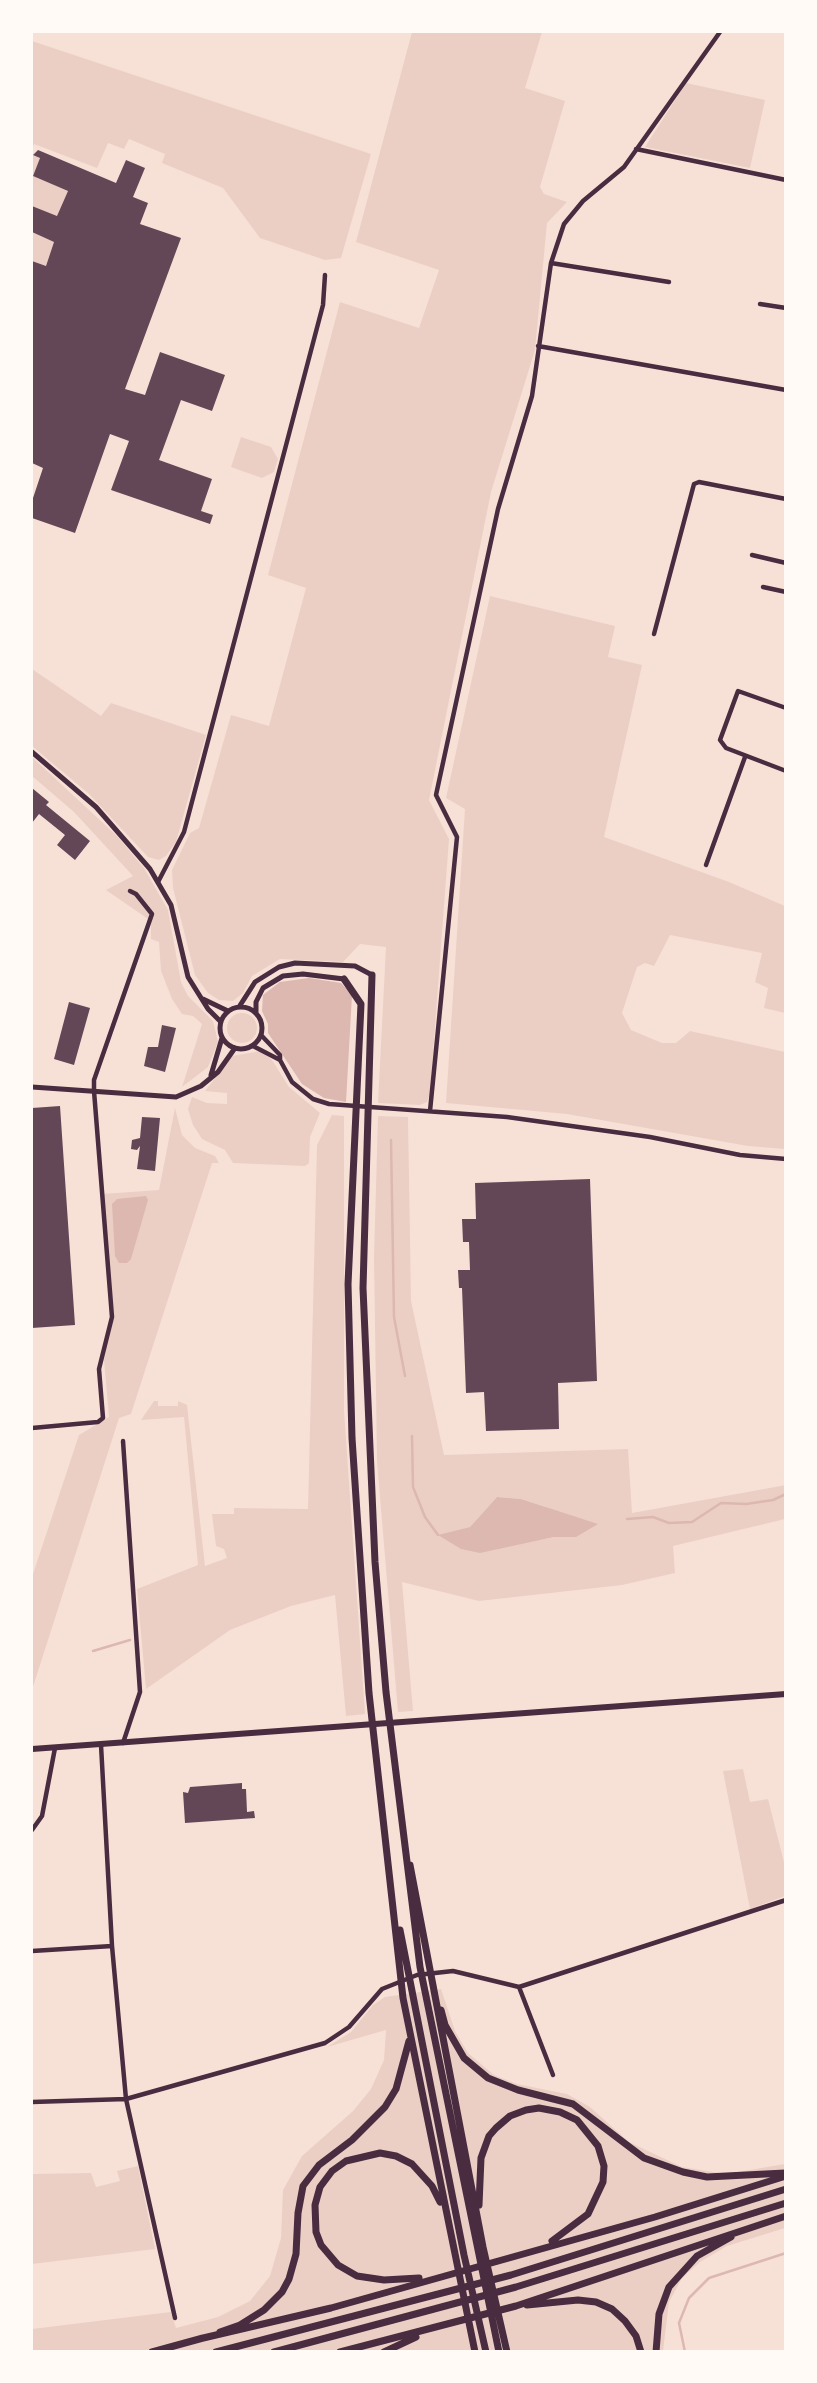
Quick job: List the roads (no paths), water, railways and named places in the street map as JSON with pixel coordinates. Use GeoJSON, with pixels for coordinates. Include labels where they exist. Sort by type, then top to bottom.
{"type":"FeatureCollection","features":[{"type":"Feature","properties":{"kind":"highway"},"geometry":{"type":"LineString","coordinates":[[372,975],[374,990],[366,1120],[363,1288],[375,1562],[386,1692],[403,1835],[416,1886],[424,1994],[497,2325],[499,2351]]}},
{"type":"Feature","properties":{"kind":"highway"},"geometry":{"type":"LineString","coordinates":[[344,979],[361,1004],[348,1284],[351,1412],[369,1693],[407,1997],[464,2255],[476,2331],[475,2351]]}},
{"type":"Feature","properties":{"kind":"highway"},"geometry":{"type":"LineString","coordinates":[[424,1966],[445,2025],[464,2058],[488,2078],[518,2090],[573,2104],[644,2158],[683,2172],[733,2178],[786,2174]]}},
{"type":"Feature","properties":{"kind":"highway"},"geometry":{"type":"LineString","coordinates":[[435,1992],[479,2248]]}},
{"type":"Feature","properties":{"kind":"highway"},"geometry":{"type":"LineString","coordinates":[[407,1997],[410,2037],[454,2257],[476,2331],[486,2351]]}},
{"type":"Feature","properties":{"kind":"highway"},"geometry":{"type":"LineString","coordinates":[[199,2339],[240,2325],[264,2310],[282,2292],[296,2254],[298,2213],[303,2186],[319,2165],[352,2140],[385,2107],[396,2089],[410,2037]]}},
{"type":"Feature","properties":{"kind":"highway"},"geometry":{"type":"LineString","coordinates":[[479,2248],[478,2183],[484,2145],[502,2121],[526,2110],[539,2108],[560,2112],[577,2120],[598,2146],[604,2166],[597,2200],[587,2214],[544,2246]]}},
{"type":"Feature","properties":{"kind":"highway"},"geometry":{"type":"LineString","coordinates":[[434,2277],[384,2280],[347,2271],[321,2245],[316,2232],[315,2205],[320,2188],[332,2171],[346,2161],[380,2153],[396,2156],[418,2169],[432,2186],[445,2212]]}},
{"type":"Feature","properties":{"kind":"highway"},"geometry":{"type":"LineString","coordinates":[[152,2351],[331,2308],[655,2217],[786,2174]]}},
{"type":"Feature","properties":{"kind":"highway"},"geometry":{"type":"LineString","coordinates":[[216,2351],[511,2274],[786,2189]]}},
{"type":"Feature","properties":{"kind":"highway"},"geometry":{"type":"LineString","coordinates":[[274,2351],[516,2287],[786,2203]]}},
{"type":"Feature","properties":{"kind":"highway"},"geometry":{"type":"LineString","coordinates":[[340,2351],[439,2328],[516,2306],[786,2216]]}},
{"type":"Feature","properties":{"kind":"highway"},"geometry":{"type":"LineString","coordinates":[[656,2351],[659,2314],[669,2287],[682,2269],[697,2256],[747,2228]]}},
{"type":"Feature","properties":{"kind":"highway"},"geometry":{"type":"LineString","coordinates":[[516,2306],[561,2301],[596,2302],[612,2309],[625,2321],[636,2336],[641,2351]]}},
{"type":"Feature","properties":{"kind":"highway"},"geometry":{"type":"LineString","coordinates":[[497,2325],[508,2351]]}},
{"type":"Feature","properties":{"kind":"highway"},"geometry":{"type":"LineString","coordinates":[[384,2351],[439,2328]]}},
{"type":"Feature","properties":{"kind":"main road"},"geometry":{"type":"LineString","coordinates":[[32,1749],[786,1694]]}},
{"type":"Feature","properties":{"kind":"street"},"geometry":{"type":"LineString","coordinates":[[430,1111],[457,837],[436,795],[498,509],[532,396],[551,262],[564,224],[583,201],[624,167],[720,32]]}},
{"type":"Feature","properties":{"kind":"street"},"geometry":{"type":"LineString","coordinates":[[636,149],[786,180]]}},
{"type":"Feature","properties":{"kind":"street"},"geometry":{"type":"LineString","coordinates":[[551,262],[669,282]]}},
{"type":"Feature","properties":{"kind":"street"},"geometry":{"type":"LineString","coordinates":[[158,882],[184,832],[323,305],[325,275]]}},
{"type":"Feature","properties":{"kind":"street"},"geometry":{"type":"LineString","coordinates":[[760,304],[786,308]]}},
{"type":"Feature","properties":{"kind":"street"},"geometry":{"type":"LineString","coordinates":[[538,346],[786,390]]}},
{"type":"Feature","properties":{"kind":"street"},"geometry":{"type":"LineString","coordinates":[[654,634],[694,484],[699,482],[786,499]]}},
{"type":"Feature","properties":{"kind":"street"},"geometry":{"type":"LineString","coordinates":[[751,555],[786,562]]}},
{"type":"Feature","properties":{"kind":"street"},"geometry":{"type":"LineString","coordinates":[[763,587],[786,593]]}},
{"type":"Feature","properties":{"kind":"street"},"geometry":{"type":"LineString","coordinates":[[786,708],[738,691],[720,740],[726,748],[745,757],[786,771]]}},
{"type":"Feature","properties":{"kind":"street"},"geometry":{"type":"LineString","coordinates":[[32,752],[96,807],[158,882],[171,905],[188,977],[199,996],[221,1022]]}},
{"type":"Feature","properties":{"kind":"street"},"geometry":{"type":"LineString","coordinates":[[706,865],[745,757]]}},
{"type":"Feature","properties":{"kind":"street"},"geometry":{"type":"LineString","coordinates":[[32,1428],[98,1422],[103,1418],[99,1369],[112,1317],[94,1080],[152,914],[136,894],[130,891]]}},
{"type":"Feature","properties":{"kind":"street"},"geometry":{"type":"LineString","coordinates":[[211,1077],[222,1038],[221,1022],[228,1011],[239,1007],[255,982],[279,967],[295,963],[355,966],[372,975]]}},
{"type":"Feature","properties":{"kind":"street"},"geometry":{"type":"LineString","coordinates":[[253,1046],[261,1035],[262,1023],[256,1013],[256,1002],[263,988],[283,976],[303,974],[344,979]]}},
{"type":"Feature","properties":{"kind":"street"},"geometry":{"type":"LineString","coordinates":[[199,996],[228,1011]]}},
{"type":"Feature","properties":{"kind":"street"},"geometry":{"type":"LineString","coordinates":[[239,1007],[256,1013]]}},
{"type":"Feature","properties":{"kind":"street"},"geometry":{"type":"LineString","coordinates":[[261,1035],[280,1055],[279,1060]]}},
{"type":"Feature","properties":{"kind":"street"},"geometry":{"type":"LineString","coordinates":[[222,1038],[235,1048],[253,1046],[279,1060],[292,1082],[313,1099],[329,1104],[582,1126],[740,1155],[786,1159]]}},
{"type":"Feature","properties":{"kind":"street"},"geometry":{"type":"LineString","coordinates":[[32,1087],[176,1097],[189,1093],[211,1077],[235,1048]]}},
{"type":"Feature","properties":{"kind":"street"},"geometry":{"type":"LineString","coordinates":[[123,1441],[140,1692],[123,1743]]}},
{"type":"Feature","properties":{"kind":"street"},"geometry":{"type":"LineString","coordinates":[[101,1745],[113,1945],[126,2099],[175,2318]]}},
{"type":"Feature","properties":{"kind":"street"},"geometry":{"type":"LineString","coordinates":[[32,1830],[42,1816],[55,1748]]}},
{"type":"Feature","properties":{"kind":"street"},"geometry":{"type":"LineString","coordinates":[[32,2102],[126,2099],[325,2043],[349,2026],[382,1989],[417,1975],[453,1971],[519,1987],[786,1900]]}},
{"type":"Feature","properties":{"kind":"street"},"geometry":{"type":"LineString","coordinates":[[32,1951],[113,1945]]}},
{"type":"Feature","properties":{"kind":"street"},"geometry":{"type":"LineString","coordinates":[[519,1987],[553,2075]]}},
{"type":"Feature","properties":{"kind":"waterway"},"geometry":{"type":"LineString","coordinates":[[391,1140],[394,1317],[405,1376]]}},
{"type":"Feature","properties":{"kind":"waterway"},"geometry":{"type":"LineString","coordinates":[[412,1436],[413,1487],[425,1517],[438,1535]]}},
{"type":"Feature","properties":{"kind":"waterway"},"geometry":{"type":"LineString","coordinates":[[627,1519],[653,1517],[669,1523],[692,1522],[721,1503],[746,1504],[773,1500],[786,1494]]}},
{"type":"Feature","properties":{"kind":"waterway"},"geometry":{"type":"LineString","coordinates":[[93,1651],[130,1640]]}},
{"type":"Feature","properties":{"kind":"waterway"},"geometry":{"type":"LineString","coordinates":[[685,2352],[679,2323],[689,2298],[709,2278],[786,2253]]}}]}
